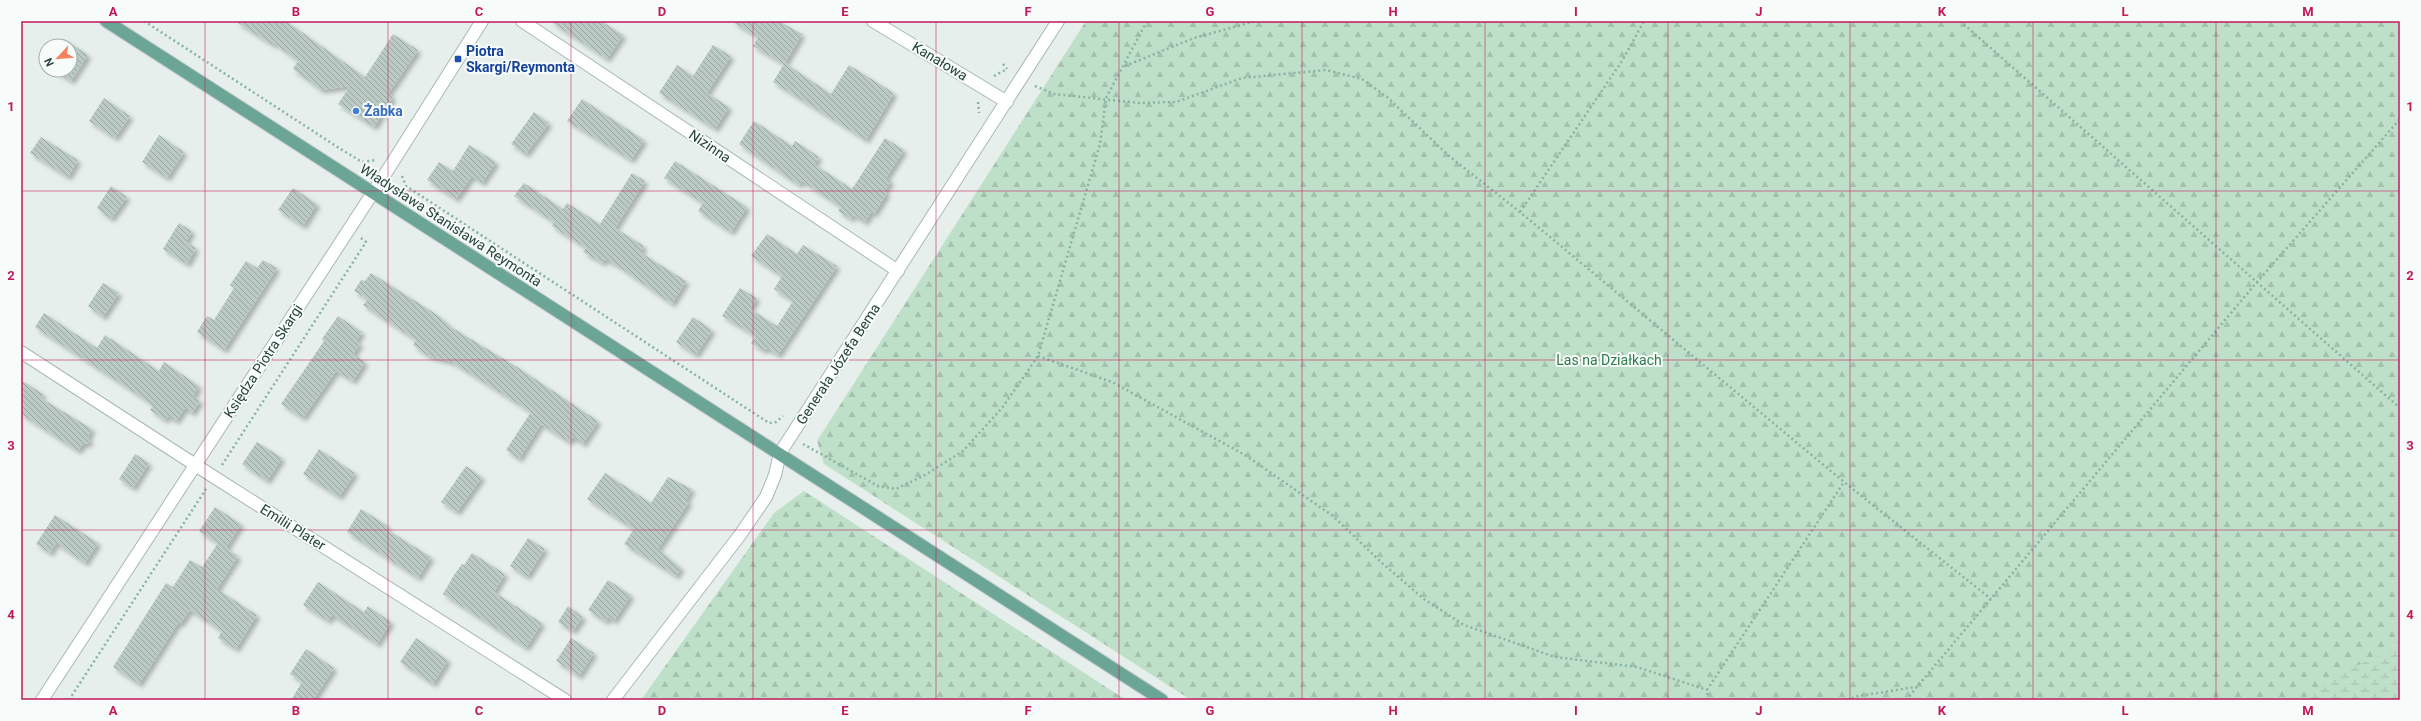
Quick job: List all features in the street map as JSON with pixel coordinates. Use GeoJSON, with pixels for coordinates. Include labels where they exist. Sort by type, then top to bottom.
{"type":"FeatureCollection","features":[{"type":"Feature","properties":{"kind":"main road","name":"Władysława Stanisława Reymonta"},"geometry":{"type":"LineString","coordinates":[[106,21],[1162,700]]}},
{"type":"Feature","properties":{"kind":"street","name":"Księdza Piotra Skargi"},"geometry":{"type":"LineString","coordinates":[[42,700],[373,193],[482,21]]}},
{"type":"Feature","properties":{"kind":"street","name":"Nizinna"},"geometry":{"type":"LineString","coordinates":[[522,21],[898,271]]}},
{"type":"Feature","properties":{"kind":"street","name":"Kanałowa"},"geometry":{"type":"LineString","coordinates":[[873,21],[1007,102]]}},
{"type":"Feature","properties":{"kind":"street","name":"Generała Józefa Bema"},"geometry":{"type":"LineString","coordinates":[[613,700],[740,535],[766,497],[775,475],[780,453],[1058,21]]}},
{"type":"Feature","properties":{"kind":"street","name":"Emilii Plater"},"geometry":{"type":"LineString","coordinates":[[21,352],[566,700]]}},
{"type":"Feature","properties":{"kind":"path"},"geometry":{"type":"LineString","coordinates":[[144,21],[362,162],[378,160]]}},
{"type":"Feature","properties":{"kind":"path"},"geometry":{"type":"LineString","coordinates":[[791,436],[878,486],[896,489],[925,475],[963,450],[1002,408],[1038,356],[1100,144],[1106,98],[1147,21]]}},
{"type":"Feature","properties":{"kind":"path"},"geometry":{"type":"LineString","coordinates":[[1124,66],[1194,38],[1256,21]]}},
{"type":"Feature","properties":{"kind":"path"},"geometry":{"type":"LineString","coordinates":[[1520,212],[1622,61],[1644,21]]}},
{"type":"Feature","properties":{"kind":"path"},"geometry":{"type":"LineString","coordinates":[[1960,21],[2400,408]]}},
{"type":"Feature","properties":{"kind":"path"},"geometry":{"type":"LineString","coordinates":[[1002,64],[1021,80],[1054,94],[1106,98],[1139,103],[1176,102],[1242,78],[1326,70],[1362,79],[1387,97],[1448,156],[1520,212],[1844,482],[1991,599]]}},
{"type":"Feature","properties":{"kind":"path"},"geometry":{"type":"LineString","coordinates":[[1906,700],[2257,282],[2400,119]]}},
{"type":"Feature","properties":{"kind":"path"},"geometry":{"type":"LineString","coordinates":[[402,176],[406,186],[765,420]]}},
{"type":"Feature","properties":{"kind":"path"},"geometry":{"type":"LineString","coordinates":[[1038,356],[1112,382],[1245,455],[1333,516],[1383,564],[1424,599],[1464,625],[1555,657],[1637,667],[1707,690]]}},
{"type":"Feature","properties":{"kind":"path"},"geometry":{"type":"LineString","coordinates":[[1708,700],[1707,690],[1844,482]]}},
{"type":"Feature","properties":{"kind":"path"},"geometry":{"type":"LineString","coordinates":[[1847,700],[1858,696],[1917,686]]}},
{"type":"Feature","properties":{"kind":"green space","name":"Las na Działkach"},"geometry":{"type":"Polygon","coordinates":[[[1086,21],[2400,21],[2400,639],[2384,653],[2356,667],[2306,700],[1191,700],[824,464],[817,441],[1086,21]]]}},
{"type":"Feature","properties":{"kind":"green space"},"geometry":{"type":"Polygon","coordinates":[[[804,491],[1126,700],[641,700],[774,513],[804,491]]]}},
{"type":"Feature","properties":{"kind":"green space"},"geometry":{"type":"Polygon","coordinates":[[[2400,639],[2400,700],[2306,700],[2327,680],[2384,653],[2400,639]]]}},
{"type":"Feature","properties":{"kind":"building"},"geometry":{"type":"Polygon","coordinates":[[[235,21],[286,21],[365,77],[393,34],[418,50],[388,94],[393,97],[374,127],[338,104],[350,86],[321,90],[293,69],[298,61],[274,43],[273,45],[235,21]]]}},
{"type":"Feature","properties":{"kind":"building"},"geometry":{"type":"Polygon","coordinates":[[[550,21],[601,21],[623,35],[607,59],[550,21]]]}},
{"type":"Feature","properties":{"kind":"building"},"geometry":{"type":"Polygon","coordinates":[[[731,21],[779,21],[802,34],[785,63],[831,94],[849,65],[894,93],[866,140],[773,82],[784,64],[753,46],[758,37],[731,21]]]}},
{"type":"Feature","properties":{"kind":"building"},"geometry":{"type":"Polygon","coordinates":[[[713,45],[731,56],[707,93],[729,107],[715,129],[659,93],[677,65],[693,76],[713,45]]]}},
{"type":"Feature","properties":{"kind":"building"},"geometry":{"type":"Polygon","coordinates":[[[78,48],[88,55],[78,70],[78,48]]]}},
{"type":"Feature","properties":{"kind":"building"},"geometry":{"type":"Polygon","coordinates":[[[66,78],[73,78],[71,81],[66,78]]]}},
{"type":"Feature","properties":{"kind":"building"},"geometry":{"type":"Polygon","coordinates":[[[104,98],[130,116],[115,138],[89,121],[104,98]]]}},
{"type":"Feature","properties":{"kind":"building"},"geometry":{"type":"Polygon","coordinates":[[[582,99],[644,140],[631,160],[567,121],[582,99]]]}},
{"type":"Feature","properties":{"kind":"building"},"geometry":{"type":"Polygon","coordinates":[[[534,112],[549,123],[526,154],[511,144],[534,112]]]}},
{"type":"Feature","properties":{"kind":"building"},"geometry":{"type":"Polygon","coordinates":[[[754,121],[792,146],[795,141],[819,157],[814,164],[852,189],[885,138],[904,150],[886,178],[891,181],[884,192],[887,193],[874,214],[871,212],[865,222],[853,215],[851,219],[838,211],[841,207],[802,181],[799,185],[739,144],[754,121]]]}},
{"type":"Feature","properties":{"kind":"building"},"geometry":{"type":"Polygon","coordinates":[[[159,135],[184,152],[167,178],[142,162],[159,135]]]}},
{"type":"Feature","properties":{"kind":"building"},"geometry":{"type":"Polygon","coordinates":[[[41,137],[78,160],[68,177],[30,153],[41,137]]]}},
{"type":"Feature","properties":{"kind":"building"},"geometry":{"type":"Polygon","coordinates":[[[469,145],[496,162],[482,183],[472,176],[456,199],[427,180],[439,162],[453,171],[469,145]]]}},
{"type":"Feature","properties":{"kind":"building"},"geometry":{"type":"Polygon","coordinates":[[[675,161],[747,207],[731,232],[698,211],[703,203],[664,178],[675,161]]]}},
{"type":"Feature","properties":{"kind":"building"},"geometry":{"type":"Polygon","coordinates":[[[632,173],[645,181],[615,228],[644,246],[640,252],[686,281],[672,304],[618,266],[605,259],[603,263],[583,252],[586,248],[552,226],[554,222],[514,196],[524,183],[563,209],[567,203],[600,224],[632,173]]]}},
{"type":"Feature","properties":{"kind":"building"},"geometry":{"type":"Polygon","coordinates":[[[111,186],[127,197],[111,219],[97,208],[111,186]]]}},
{"type":"Feature","properties":{"kind":"building"},"geometry":{"type":"Polygon","coordinates":[[[293,188],[317,204],[303,226],[278,210],[293,188]]]}},
{"type":"Feature","properties":{"kind":"building"},"geometry":{"type":"Polygon","coordinates":[[[179,223],[192,231],[186,242],[196,248],[187,264],[163,249],[179,223]]]}},
{"type":"Feature","properties":{"kind":"building"},"geometry":{"type":"Polygon","coordinates":[[[767,234],[797,254],[803,245],[837,266],[778,355],[766,348],[764,351],[751,343],[756,336],[722,316],[740,288],[757,298],[750,309],[777,326],[793,301],[774,289],[782,276],[751,256],[767,234]]]}},
{"type":"Feature","properties":{"kind":"building"},"geometry":{"type":"Polygon","coordinates":[[[263,260],[277,268],[224,350],[197,332],[207,316],[214,320],[234,288],[230,285],[246,261],[257,268],[263,260]]]}},
{"type":"Feature","properties":{"kind":"building"},"geometry":{"type":"Polygon","coordinates":[[[371,273],[439,316],[451,327],[517,367],[598,421],[583,444],[573,437],[569,442],[541,424],[519,459],[506,450],[531,412],[452,362],[428,356],[413,345],[416,340],[363,305],[368,299],[354,291],[361,280],[365,281],[371,273]]]}},
{"type":"Feature","properties":{"kind":"building"},"geometry":{"type":"Polygon","coordinates":[[[103,283],[119,293],[103,317],[88,306],[103,283]]]}},
{"type":"Feature","properties":{"kind":"building"},"geometry":{"type":"Polygon","coordinates":[[[44,313],[97,348],[105,335],[159,371],[164,362],[199,386],[193,396],[200,401],[192,413],[185,408],[176,421],[168,416],[165,420],[150,410],[153,406],[146,400],[35,327],[44,313]]]}},
{"type":"Feature","properties":{"kind":"building"},"geometry":{"type":"Polygon","coordinates":[[[338,316],[362,332],[356,341],[360,344],[353,354],[365,362],[353,381],[336,371],[303,418],[281,404],[324,341],[322,339],[338,316]]]}},
{"type":"Feature","properties":{"kind":"building"},"geometry":{"type":"Polygon","coordinates":[[[693,317],[712,330],[696,355],[676,342],[693,317]]]}},
{"type":"Feature","properties":{"kind":"building"},"geometry":{"type":"Polygon","coordinates":[[[21,380],[43,394],[41,398],[92,429],[88,437],[90,443],[83,444],[78,451],[21,414],[21,380]]]}},
{"type":"Feature","properties":{"kind":"building"},"geometry":{"type":"Polygon","coordinates":[[[257,442],[282,458],[267,481],[242,464],[257,442]]]}},
{"type":"Feature","properties":{"kind":"building"},"geometry":{"type":"Polygon","coordinates":[[[319,449],[355,473],[339,497],[303,474],[319,449]]]}},
{"type":"Feature","properties":{"kind":"building"},"geometry":{"type":"Polygon","coordinates":[[[135,454],[149,463],[133,488],[119,479],[135,454]]]}},
{"type":"Feature","properties":{"kind":"building"},"geometry":{"type":"Polygon","coordinates":[[[466,466],[482,477],[457,512],[441,502],[466,466]]]}},
{"type":"Feature","properties":{"kind":"building"},"geometry":{"type":"Polygon","coordinates":[[[605,473],[651,503],[668,477],[692,489],[686,500],[689,502],[658,549],[681,568],[676,576],[624,544],[634,529],[587,499],[605,473]]]}},
{"type":"Feature","properties":{"kind":"building"},"geometry":{"type":"Polygon","coordinates":[[[215,507],[241,524],[226,548],[238,556],[217,589],[257,615],[236,649],[218,638],[222,631],[190,610],[180,624],[178,623],[139,684],[113,667],[166,583],[173,587],[190,560],[202,567],[218,543],[199,531],[215,507]]]}},
{"type":"Feature","properties":{"kind":"building"},"geometry":{"type":"Polygon","coordinates":[[[361,509],[388,526],[386,529],[431,557],[418,578],[347,532],[361,509]]]}},
{"type":"Feature","properties":{"kind":"building"},"geometry":{"type":"Polygon","coordinates":[[[55,515],[98,543],[85,563],[56,543],[50,553],[36,544],[55,515]]]}},
{"type":"Feature","properties":{"kind":"building"},"geometry":{"type":"Polygon","coordinates":[[[528,538],[545,549],[527,577],[510,566],[528,538]]]}},
{"type":"Feature","properties":{"kind":"building"},"geometry":{"type":"Polygon","coordinates":[[[472,553],[505,574],[494,592],[542,623],[526,648],[443,594],[454,575],[462,564],[464,565],[472,553]]]}},
{"type":"Feature","properties":{"kind":"building"},"geometry":{"type":"Polygon","coordinates":[[[608,580],[631,595],[614,621],[608,617],[606,622],[588,610],[608,580]]]}},
{"type":"Feature","properties":{"kind":"building"},"geometry":{"type":"Polygon","coordinates":[[[318,582],[364,612],[368,606],[391,622],[377,644],[332,615],[328,621],[303,605],[318,582]]]}},
{"type":"Feature","properties":{"kind":"building"},"geometry":{"type":"Polygon","coordinates":[[[568,606],[583,617],[573,631],[558,622],[568,606]]]}},
{"type":"Feature","properties":{"kind":"building"},"geometry":{"type":"Polygon","coordinates":[[[416,638],[448,660],[433,684],[400,662],[416,638]]]}},
{"type":"Feature","properties":{"kind":"building"},"geometry":{"type":"Polygon","coordinates":[[[571,638],[594,653],[579,676],[556,661],[571,638]]]}},
{"type":"Feature","properties":{"kind":"building"},"geometry":{"type":"Polygon","coordinates":[[[306,649],[334,668],[313,700],[291,700],[302,682],[290,674],[306,649]]]}},
{"type":"Feature","properties":{"kind":"place","name":"Piotra Skargi/Reymonta"},"geometry":{"type":"Point","coordinates":[458,59]}},
{"type":"Feature","properties":{"kind":"place","name":"Żabka"},"geometry":{"type":"Point","coordinates":[356,111]}}]}
